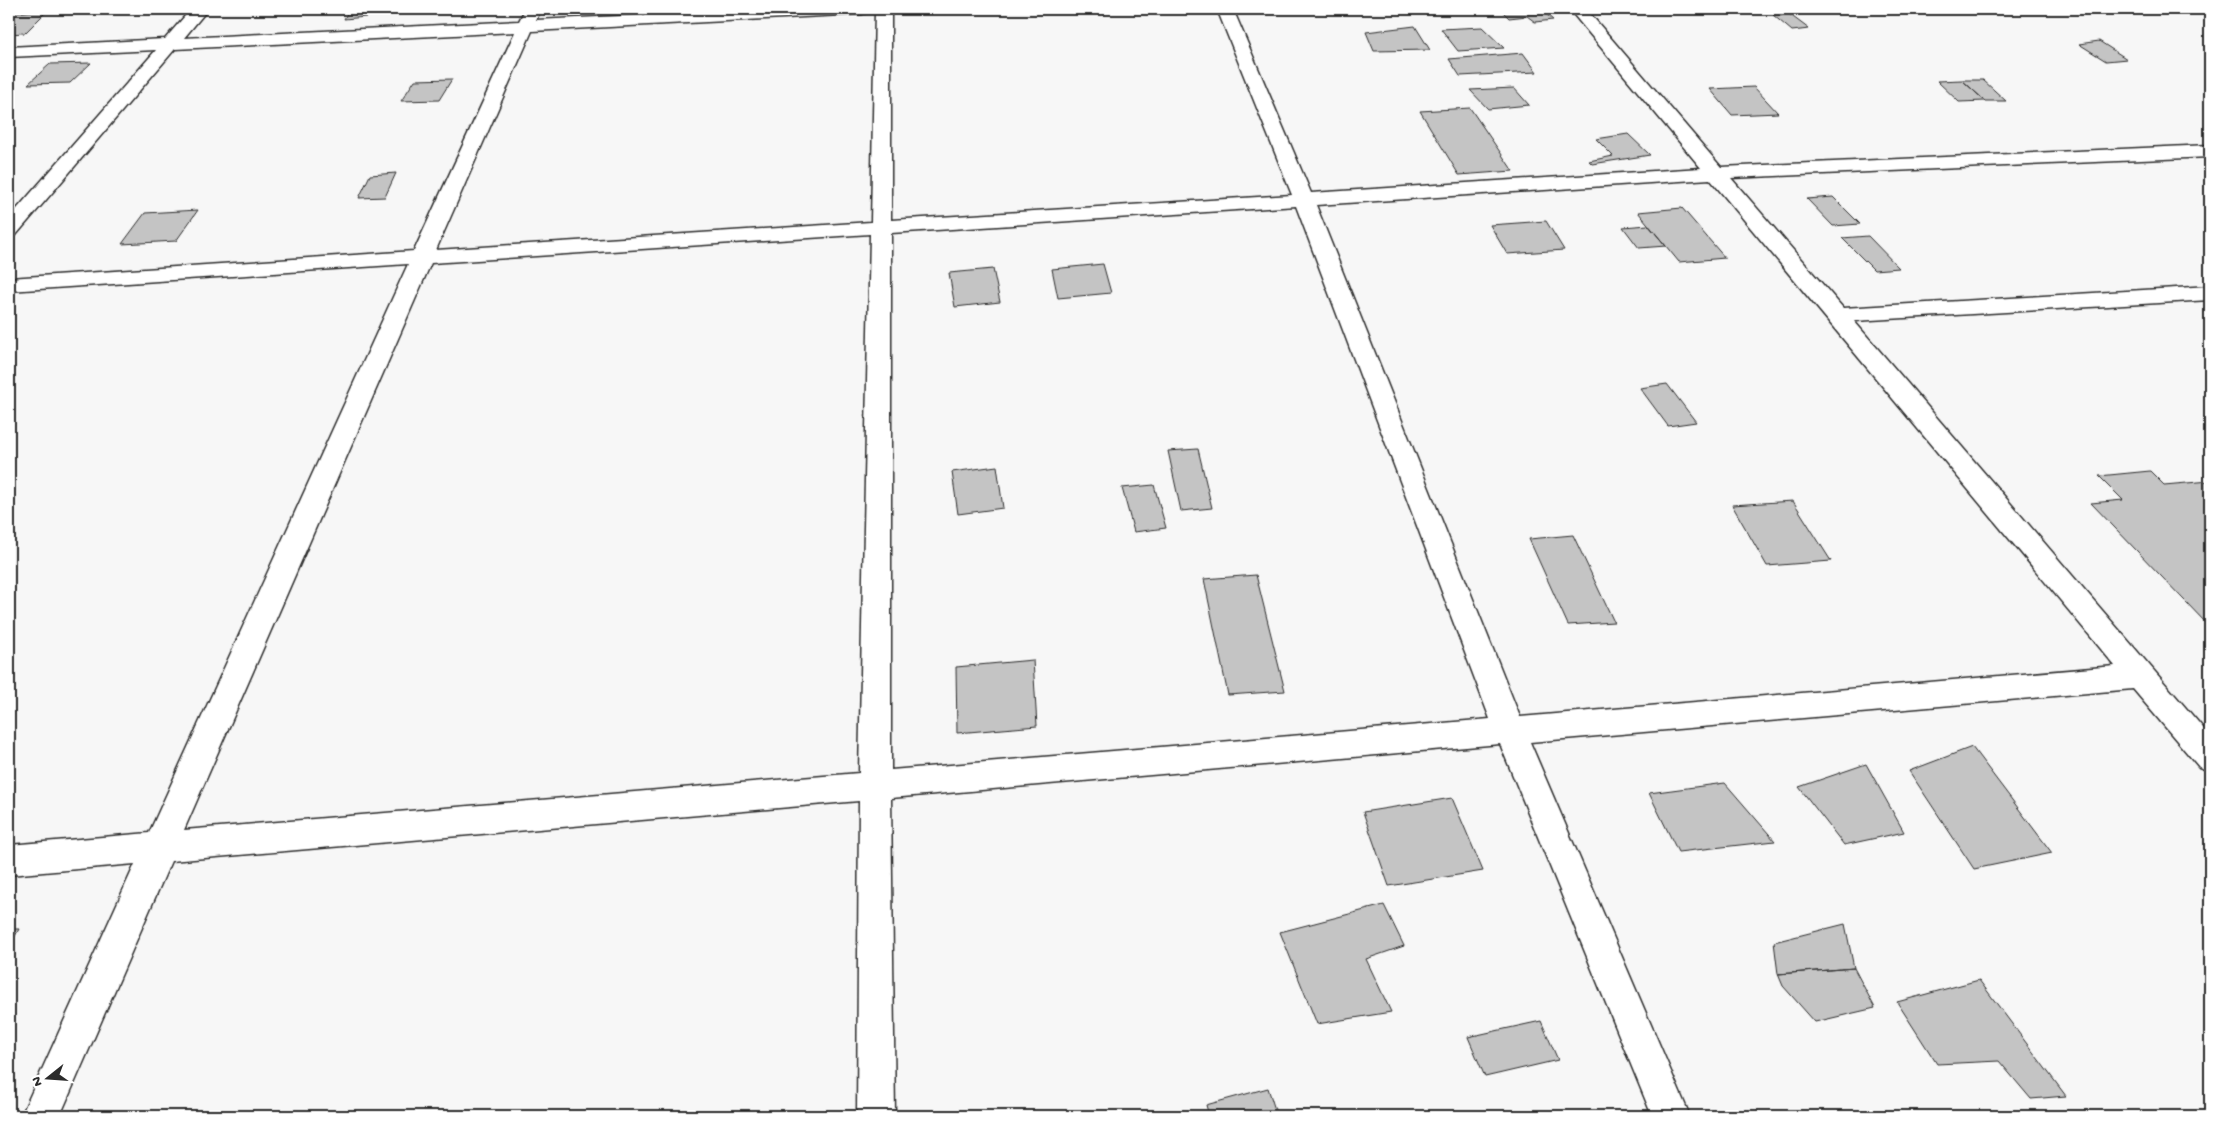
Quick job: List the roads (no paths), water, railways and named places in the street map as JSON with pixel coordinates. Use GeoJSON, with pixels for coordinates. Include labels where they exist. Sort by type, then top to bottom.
{"type":"FeatureCollection","features":[{"type":"Feature","properties":{"kind":"street"},"geometry":{"type":"LineString","coordinates":[[9,231],[200,9]]}},
{"type":"Feature","properties":{"kind":"street"},"geometry":{"type":"LineString","coordinates":[[9,52],[170,44],[529,17],[862,9]]}},
{"type":"Feature","properties":{"kind":"street"},"geometry":{"type":"LineString","coordinates":[[876,1116],[875,785],[883,9]]}},
{"type":"Feature","properties":{"kind":"street"},"geometry":{"type":"LineString","coordinates":[[1225,9],[1304,200],[1510,730],[1671,1116]]}},
{"type":"Feature","properties":{"kind":"street"},"geometry":{"type":"LineString","coordinates":[[1577,9],[1838,315],[2210,758]]}},
{"type":"Feature","properties":{"kind":"street"},"geometry":{"type":"LineString","coordinates":[[40,1116],[529,17]]}},
{"type":"Feature","properties":{"kind":"street"},"geometry":{"type":"LineString","coordinates":[[9,284],[1717,173],[2210,151]]}},
{"type":"Feature","properties":{"kind":"street"},"geometry":{"type":"LineString","coordinates":[[1838,315],[2210,293]]}},
{"type":"Feature","properties":{"kind":"street"},"geometry":{"type":"LineString","coordinates":[[9,860],[2140,676]]}}]}
